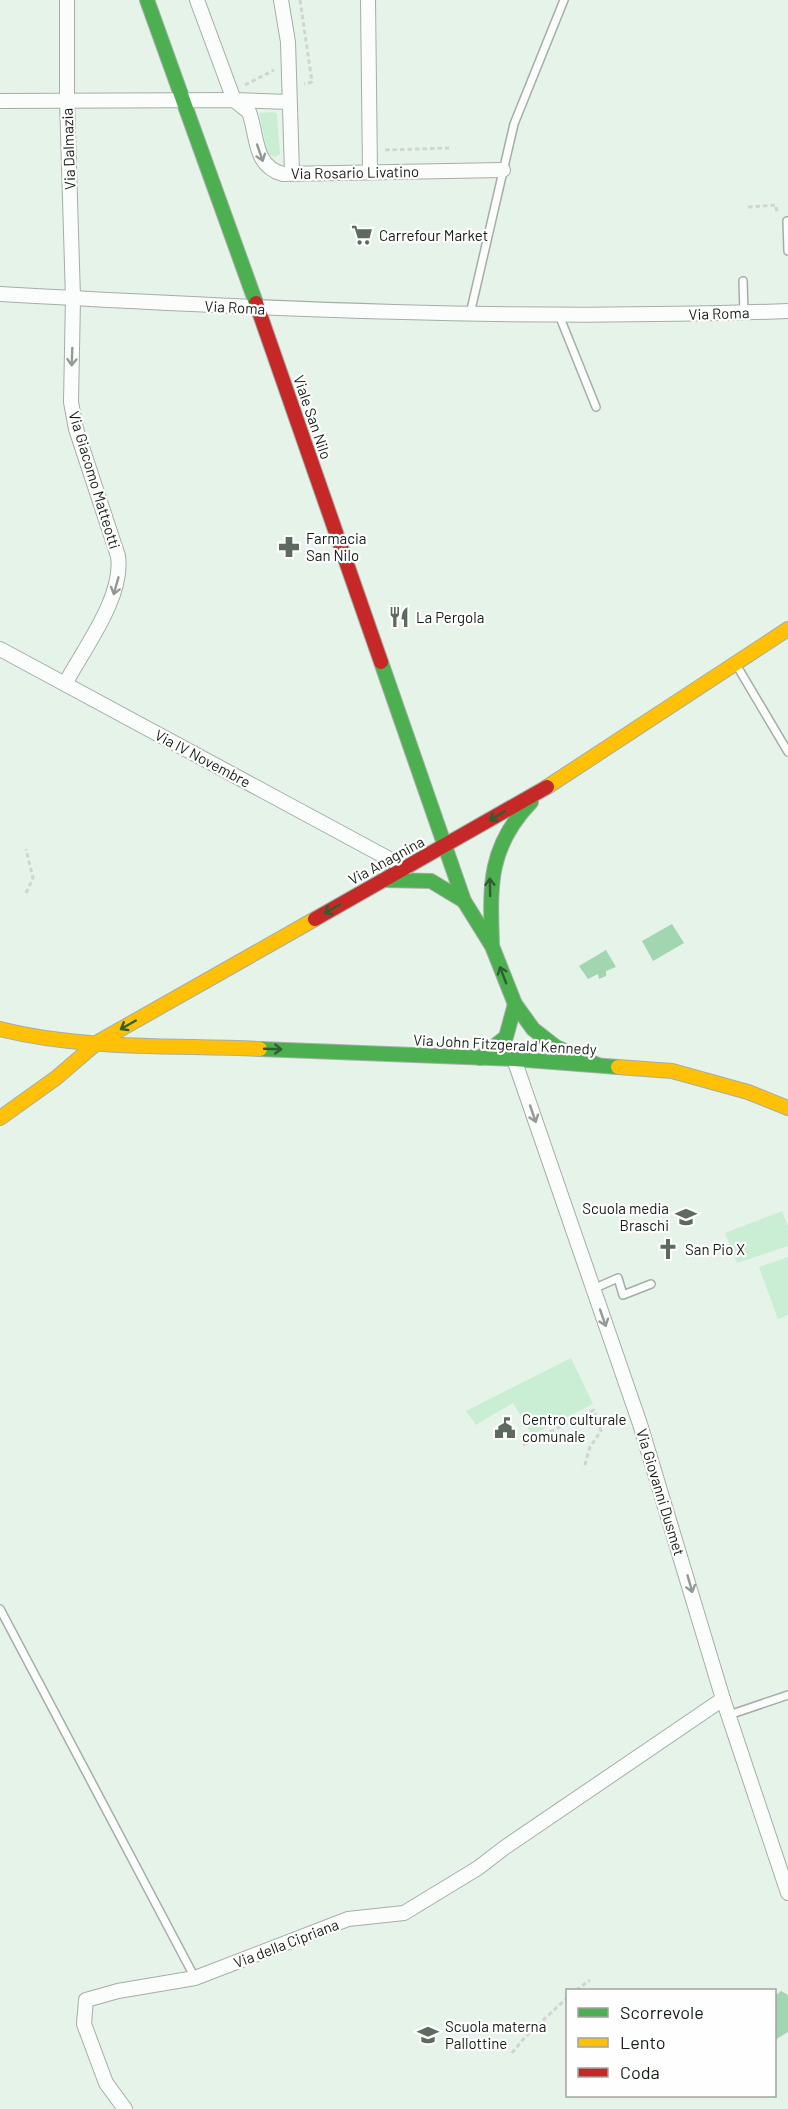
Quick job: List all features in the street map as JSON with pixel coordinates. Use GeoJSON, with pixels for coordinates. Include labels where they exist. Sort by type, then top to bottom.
{"type":"FeatureCollection","features":[{"type":"Feature","properties":{"kind":"main road","name":"Viale San Nilo"},"geometry":{"type":"LineString","coordinates":[[147,0],[258,308],[464,902]]}},
{"type":"Feature","properties":{"kind":"main road","name":"Via Anagnina"},"geometry":{"type":"LineString","coordinates":[[0,1118],[56,1078],[98,1042],[445,847],[548,786],[788,629]]}},
{"type":"Feature","properties":{"kind":"main road"},"geometry":{"type":"LineString","coordinates":[[492,946],[490,878],[502,840],[520,812],[548,786]]}},
{"type":"Feature","properties":{"kind":"main road"},"geometry":{"type":"LineString","coordinates":[[383,880],[431,881],[464,902],[492,946],[515,1004],[533,1029],[556,1047],[598,1065]]}},
{"type":"Feature","properties":{"kind":"main road"},"geometry":{"type":"LineString","coordinates":[[480,1058],[500,1046],[512,1029],[515,1004]]}},
{"type":"Feature","properties":{"kind":"main road"},"geometry":{"type":"LineString","coordinates":[[154,1036],[159,1007]]}},
{"type":"Feature","properties":{"kind":"main road","name":"Via John Fitzgerald Kennedy"},"geometry":{"type":"LineString","coordinates":[[0,1029],[28,1036],[98,1042],[154,1036],[215,1047],[514,1059],[672,1071],[748,1092],[788,1108]]}},
{"type":"Feature","properties":{"kind":"street","name":"Via Dalmazia"},"geometry":{"type":"LineString","coordinates":[[67,0],[67,100],[73,298]]}},
{"type":"Feature","properties":{"kind":"street"},"geometry":{"type":"LineString","coordinates":[[197,0],[232,96]]}},
{"type":"Feature","properties":{"kind":"street"},"geometry":{"type":"LineString","coordinates":[[281,0],[288,42],[292,173]]}},
{"type":"Feature","properties":{"kind":"street"},"geometry":{"type":"LineString","coordinates":[[368,0],[370,172]]}},
{"type":"Feature","properties":{"kind":"street"},"geometry":{"type":"LineString","coordinates":[[0,100],[183,99],[232,96],[289,102]]}},
{"type":"Feature","properties":{"kind":"street","name":"Via Rosario Livatino"},"geometry":{"type":"LineString","coordinates":[[232,96],[246,106],[261,160],[274,171],[292,173],[503,170]]}},
{"type":"Feature","properties":{"kind":"street","name":"Via Roma"},"geometry":{"type":"LineString","coordinates":[[0,294],[258,308],[470,314],[788,311]]}},
{"type":"Feature","properties":{"kind":"street","name":"Via Giacomo Matteotti"},"geometry":{"type":"LineString","coordinates":[[65,684],[114,595],[119,573],[118,556],[73,417],[71,386],[73,298]]}},
{"type":"Feature","properties":{"kind":"street","name":"Via IV Novembre"},"geometry":{"type":"LineString","coordinates":[[0,649],[406,868]]}},
{"type":"Feature","properties":{"kind":"street","name":"Via Giovanni Dusmet"},"geometry":{"type":"LineString","coordinates":[[514,1059],[668,1508],[723,1699],[788,1893]]}},
{"type":"Feature","properties":{"kind":"street","name":"Via della Cipriana"},"geometry":{"type":"LineString","coordinates":[[125,2109],[106,2083],[84,2024],[86,2000],[118,1991],[195,1978],[348,1919],[404,1913],[478,1868],[525,1833],[723,1699]]}},
{"type":"Feature","properties":{"kind":"lane"},"geometry":{"type":"LineString","coordinates":[[470,314],[514,124],[564,0]]}},
{"type":"Feature","properties":{"kind":"lane"},"geometry":{"type":"LineString","coordinates":[[787,221],[788,251]]}},
{"type":"Feature","properties":{"kind":"lane"},"geometry":{"type":"LineString","coordinates":[[743,281],[744,313]]}},
{"type":"Feature","properties":{"kind":"lane"},"geometry":{"type":"LineString","coordinates":[[559,314],[596,407]]}},
{"type":"Feature","properties":{"kind":"lane"},"geometry":{"type":"LineString","coordinates":[[735,664],[788,752]]}},
{"type":"Feature","properties":{"kind":"lane"},"geometry":{"type":"LineString","coordinates":[[593,1289],[618,1278],[623,1295],[651,1284]]}},
{"type":"Feature","properties":{"kind":"lane"},"geometry":{"type":"LineString","coordinates":[[0,1609],[195,1978]]}},
{"type":"Feature","properties":{"kind":"lane"},"geometry":{"type":"LineString","coordinates":[[729,1715],[788,1695]]}},
{"type":"Feature","properties":{"kind":"path"},"geometry":{"type":"LineString","coordinates":[[232,96],[277,69]]}},
{"type":"Feature","properties":{"kind":"path"},"geometry":{"type":"LineString","coordinates":[[370,150],[449,148]]}},
{"type":"Feature","properties":{"kind":"path"},"geometry":{"type":"LineString","coordinates":[[748,207],[776,205],[778,217]]}},
{"type":"Feature","properties":{"kind":"path"},"geometry":{"type":"LineString","coordinates":[[26,849],[33,878],[26,893]]}},
{"type":"Feature","properties":{"kind":"path"},"geometry":{"type":"LineString","coordinates":[[523,1445],[594,1410],[602,1431],[590,1447],[584,1468]]}},
{"type":"Feature","properties":{"kind":"path"},"geometry":{"type":"LineString","coordinates":[[577,1989],[590,1980]]}},
{"type":"Feature","properties":{"kind":"path"},"geometry":{"type":"LineString","coordinates":[[512,2053],[526,2036],[566,1998]]}},
{"type":"Feature","properties":{"kind":"shaded area"},"geometry":{"type":"Polygon","coordinates":[[[274,112],[277,114],[280,154],[275,157],[268,154],[259,113],[274,112]]]}},
{"type":"Feature","properties":{"kind":"shaded area"},"geometry":{"type":"Polygon","coordinates":[[[672,924],[684,943],[653,961],[642,941],[672,924]]]}},
{"type":"Feature","properties":{"kind":"shaded area"},"geometry":{"type":"Polygon","coordinates":[[[606,950],[616,967],[606,971],[606,976],[599,979],[598,974],[588,979],[579,966],[606,950]]]}},
{"type":"Feature","properties":{"kind":"shaded area"},"geometry":{"type":"Polygon","coordinates":[[[782,1211],[788,1226],[788,1246],[737,1263],[725,1233],[782,1211]]]}},
{"type":"Feature","properties":{"kind":"shaded area"},"geometry":{"type":"Polygon","coordinates":[[[788,1257],[788,1315],[778,1319],[759,1267],[788,1257]]]}},
{"type":"Feature","properties":{"kind":"shaded area"},"geometry":{"type":"Polygon","coordinates":[[[571,1358],[593,1404],[532,1435],[513,1403],[476,1425],[466,1411],[571,1358]]]}},
{"type":"Feature","properties":{"kind":"shaded area"},"geometry":{"type":"Polygon","coordinates":[[[781,1991],[788,1995],[788,2032],[776,2039],[776,1995],[781,1991]]]}},
{"type":"Feature","properties":{"kind":"traffic: fast"},"geometry":{"type":"LineString","coordinates":[[147,0],[256,303]]}},
{"type":"Feature","properties":{"kind":"traffic: fast"},"geometry":{"type":"LineString","coordinates":[[381,662],[464,901],[492,946],[515,1004],[533,1029],[556,1047],[598,1065]]}},
{"type":"Feature","properties":{"kind":"traffic: fast"},"geometry":{"type":"LineString","coordinates":[[492,944],[492,885],[499,851],[506,835],[531,802]]}},
{"type":"Feature","properties":{"kind":"traffic: fast"},"geometry":{"type":"LineString","coordinates":[[386,880],[431,881],[464,901]]}},
{"type":"Feature","properties":{"kind":"traffic: fast"},"geometry":{"type":"LineString","coordinates":[[480,1058],[506,1037],[515,1004]]}},
{"type":"Feature","properties":{"kind":"traffic: fast"},"geometry":{"type":"LineString","coordinates":[[260,1049],[514,1059],[618,1067]]}},
{"type":"Feature","properties":{"kind":"traffic: slow"},"geometry":{"type":"LineString","coordinates":[[547,787],[788,629]]}},
{"type":"Feature","properties":{"kind":"traffic: slow"},"geometry":{"type":"LineString","coordinates":[[0,1118],[56,1078],[98,1042],[315,919]]}},
{"type":"Feature","properties":{"kind":"traffic: slow"},"geometry":{"type":"LineString","coordinates":[[0,1029],[32,1036],[96,1044],[260,1049]]}},
{"type":"Feature","properties":{"kind":"traffic: slow"},"geometry":{"type":"LineString","coordinates":[[618,1067],[672,1071],[748,1092],[788,1108]]}},
{"type":"Feature","properties":{"kind":"traffic: jam"},"geometry":{"type":"LineString","coordinates":[[256,303],[381,662]]}},
{"type":"Feature","properties":{"kind":"traffic: jam"},"geometry":{"type":"LineString","coordinates":[[315,919],[547,787]]}},
{"type":"Feature","properties":{"kind":"place","name":"Carrefour Market"},"geometry":{"type":"Point","coordinates":[362,235]}},
{"type":"Feature","properties":{"kind":"place","name":"Farmacia San Nilo"},"geometry":{"type":"Point","coordinates":[289,547]}},
{"type":"Feature","properties":{"kind":"place","name":"La Pergola"},"geometry":{"type":"Point","coordinates":[399,617]}},
{"type":"Feature","properties":{"kind":"place","name":"Scuola media Braschi"},"geometry":{"type":"Point","coordinates":[686,1217]}},
{"type":"Feature","properties":{"kind":"place","name":"San Pio X"},"geometry":{"type":"Point","coordinates":[668,1249]}},
{"type":"Feature","properties":{"kind":"place","name":"Centro culturale comunale"},"geometry":{"type":"Point","coordinates":[505,1428]}},
{"type":"Feature","properties":{"kind":"place","name":"Scuola materna Pallottine"},"geometry":{"type":"Point","coordinates":[428,2035]}}]}
